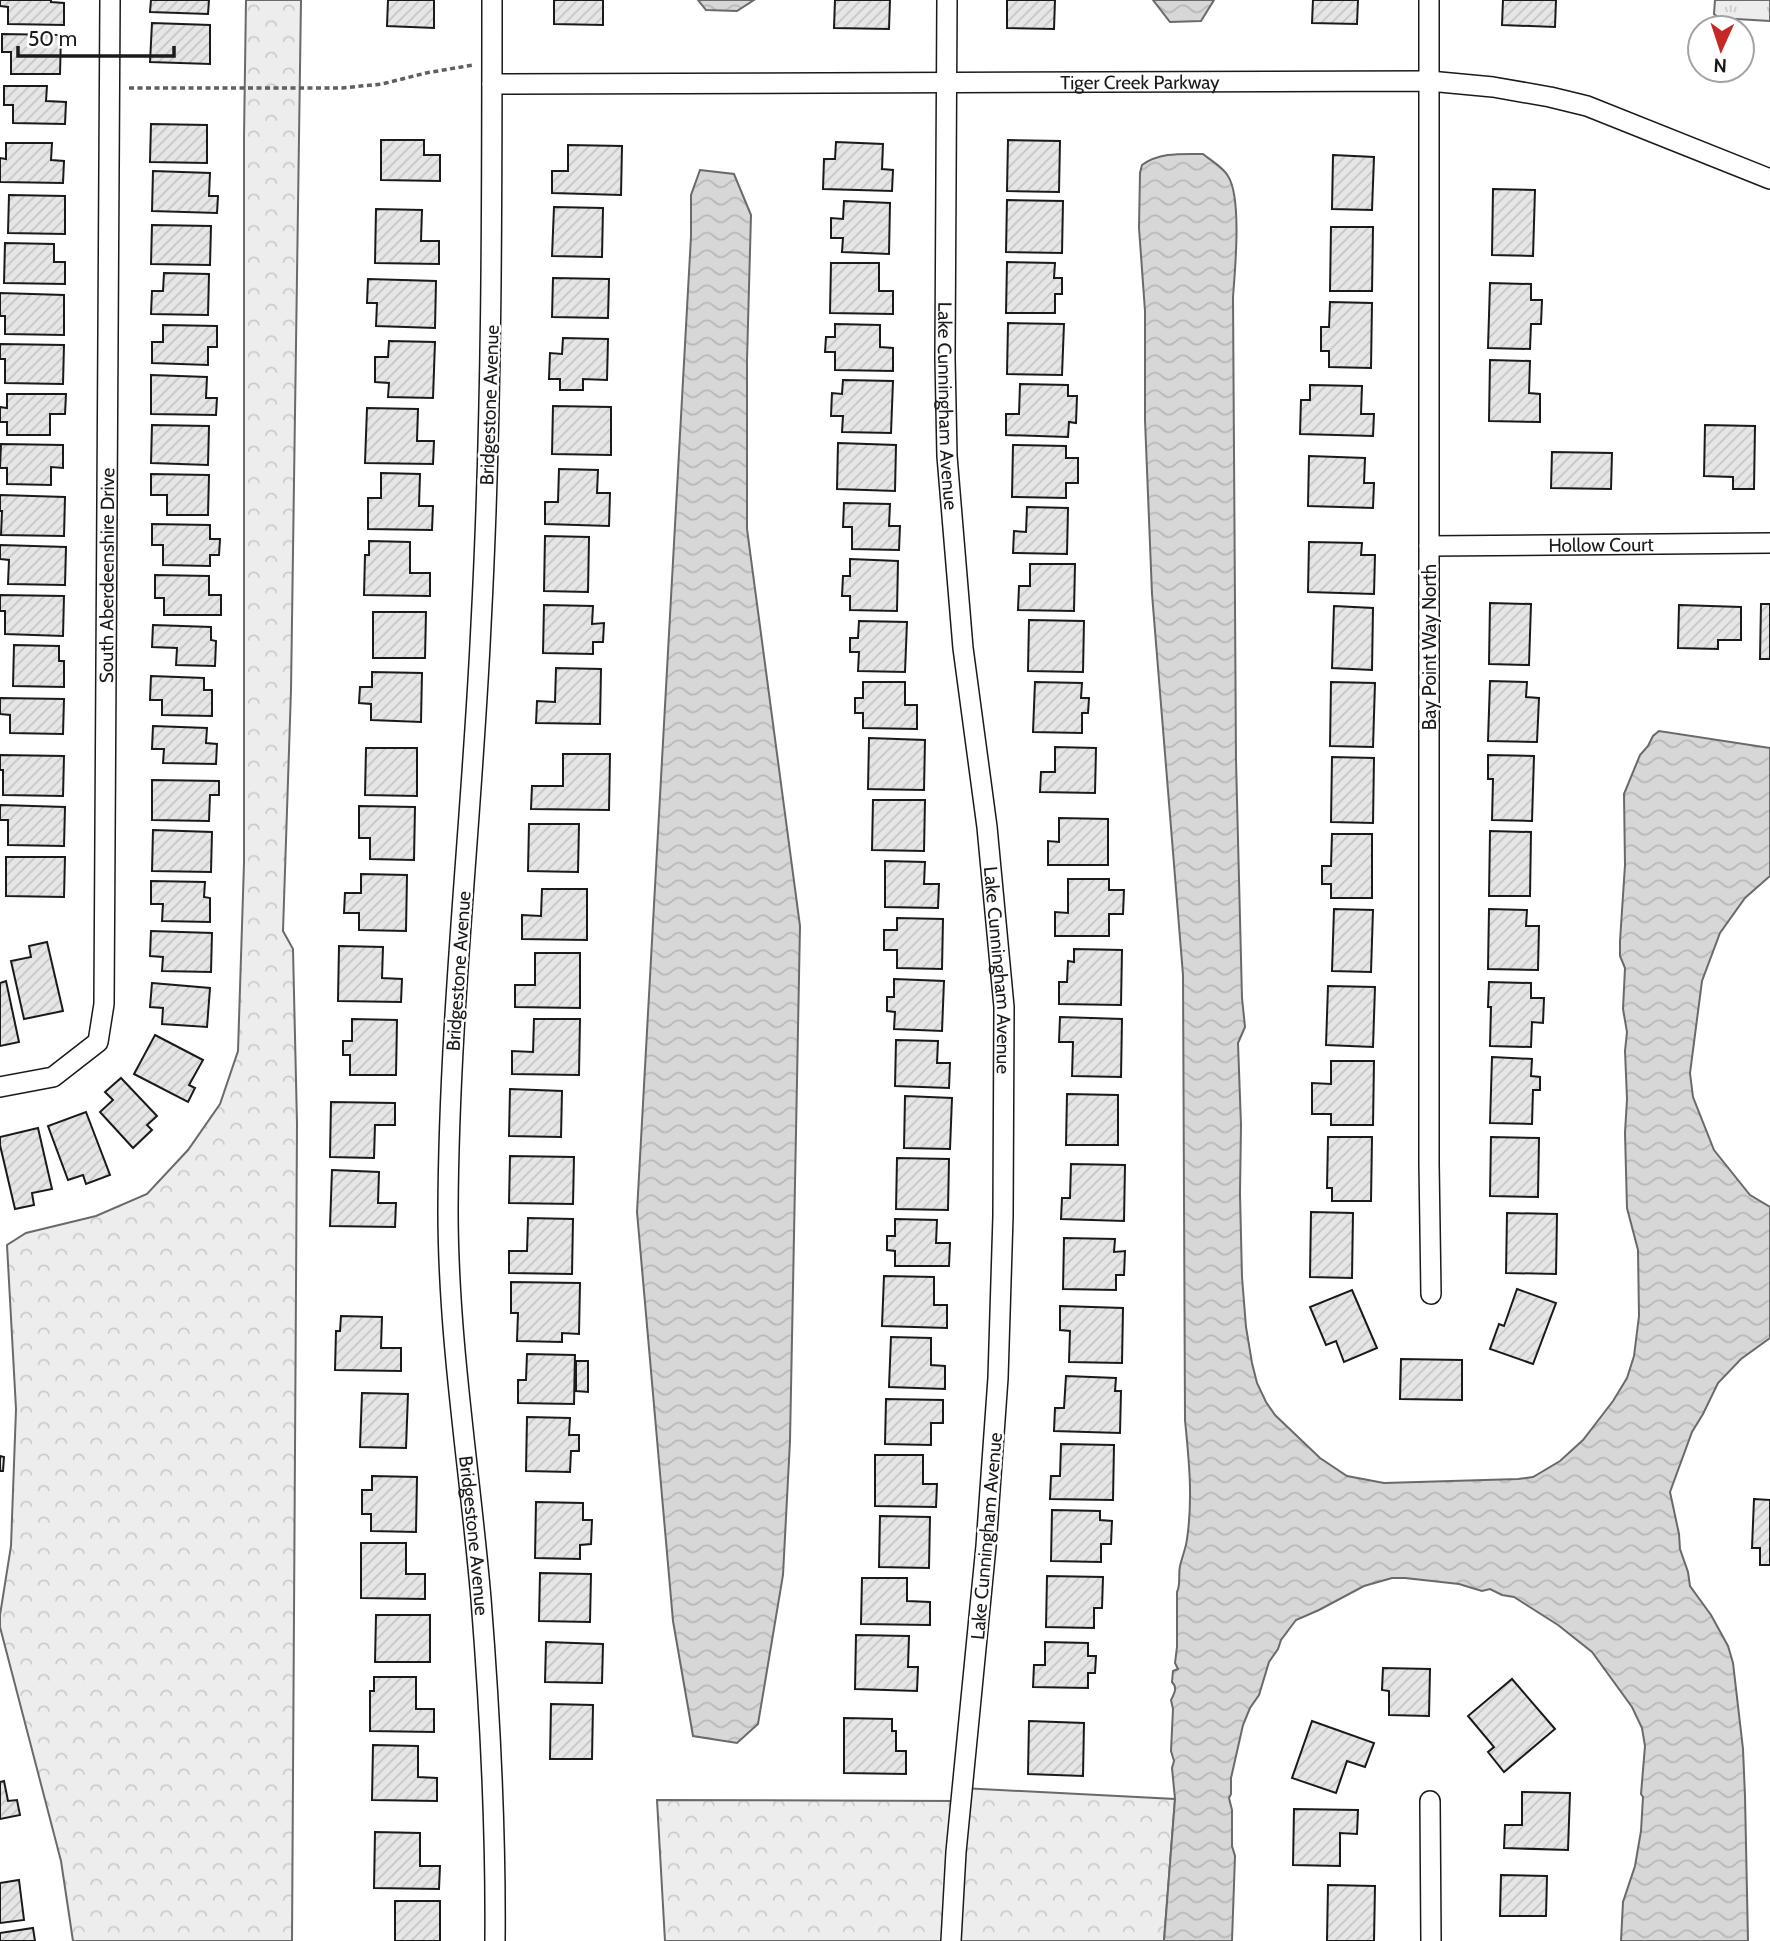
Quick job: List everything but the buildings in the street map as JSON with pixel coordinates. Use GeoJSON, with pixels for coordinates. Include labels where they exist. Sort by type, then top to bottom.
{"type":"FeatureCollection","features":[{"type":"Feature","properties":{"kind":"street","name":"South Aberdeenshire Drive"},"geometry":{"type":"LineString","coordinates":[[0,1087],[53,1077],[98,1042],[104,1004],[110,0]]}},
{"type":"Feature","properties":{"kind":"street","name":"Bridgestone Avenue"},"geometry":{"type":"LineString","coordinates":[[492,0],[490,425],[481,629],[452,1057],[448,1212],[450,1287],[487,1686],[495,1941]]}},
{"type":"Feature","properties":{"kind":"street","name":"Lake Cunningham Avenue"},"geometry":{"type":"LineString","coordinates":[[947,0],[947,456],[963,648],[987,827],[1004,1007],[1003,1216],[998,1378],[986,1546],[956,1852],[951,1941]]}},
{"type":"Feature","properties":{"kind":"street","name":"Bay Point Way North"},"geometry":{"type":"LineString","coordinates":[[1429,0],[1431,1294]]}},
{"type":"Feature","properties":{"kind":"street","name":"Tiger Creek Parkway"},"geometry":{"type":"LineString","coordinates":[[492,84],[1429,81],[1493,87],[1587,107],[1770,179]]}},
{"type":"Feature","properties":{"kind":"street","name":"Hollow Court"},"geometry":{"type":"LineString","coordinates":[[1430,546],[1770,543]]}},
{"type":"Feature","properties":{"kind":"street"},"geometry":{"type":"LineString","coordinates":[[1430,1801],[1431,1941]]}},
{"type":"Feature","properties":{"kind":"path"},"geometry":{"type":"LineString","coordinates":[[110,88],[342,88],[382,84],[474,65]]}},
{"type":"Feature","properties":{"kind":"green space"},"geometry":{"type":"Polygon","coordinates":[[[246,0],[301,0],[291,690],[283,931],[293,949],[297,1124],[292,1941],[73,1941],[61,1861],[0,1627],[11,1546],[16,1409],[7,1245],[26,1233],[96,1216],[147,1194],[188,1150],[220,1104],[238,1051],[244,863],[246,0]]]}},
{"type":"Feature","properties":{"kind":"green space"},"geometry":{"type":"Polygon","coordinates":[[[1715,0],[1770,0],[1770,21],[1756,20],[1756,14],[1714,14],[1715,0]]]}},
{"type":"Feature","properties":{"kind":"green space"},"geometry":{"type":"Polygon","coordinates":[[[962,1788],[1175,1799],[1164,1941],[665,1941],[657,1800],[960,1801],[962,1788]]]}},
{"type":"Feature","properties":{"kind":"water"},"geometry":{"type":"Polygon","coordinates":[[[698,0],[754,0],[737,11],[706,10],[698,0]]]}},
{"type":"Feature","properties":{"kind":"water"},"geometry":{"type":"Polygon","coordinates":[[[1153,0],[1214,0],[1201,21],[1170,22],[1153,0]]]}},
{"type":"Feature","properties":{"kind":"water"},"geometry":{"type":"Polygon","coordinates":[[[1203,154],[1228,176],[1235,200],[1236,217],[1233,297],[1236,760],[1245,1027],[1238,1043],[1242,1277],[1246,1327],[1257,1383],[1266,1402],[1275,1415],[1320,1458],[1347,1476],[1384,1483],[1533,1477],[1560,1461],[1583,1440],[1627,1378],[1634,1356],[1639,1316],[1638,1250],[1627,1208],[1627,1032],[1623,1009],[1625,968],[1620,956],[1625,865],[1624,794],[1640,755],[1659,731],[1770,748],[1770,876],[1745,898],[1720,933],[1702,981],[1690,1073],[1693,1097],[1714,1150],[1750,1195],[1770,1207],[1770,1338],[1741,1359],[1718,1383],[1692,1432],[1670,1492],[1690,1586],[1711,1615],[1728,1646],[1733,1663],[1743,1749],[1748,1941],[1621,1941],[1623,1902],[1635,1866],[1641,1831],[1645,1746],[1642,1728],[1632,1707],[1592,1652],[1558,1625],[1514,1597],[1490,1589],[1482,1591],[1459,1584],[1392,1578],[1364,1586],[1296,1620],[1281,1640],[1269,1662],[1259,1695],[1243,1725],[1231,1778],[1229,1798],[1235,1856],[1232,1941],[1164,1941],[1175,1799],[1171,1700],[1175,1689],[1172,1682],[1173,1671],[1178,1669],[1175,1663],[1177,1592],[1189,1524],[1190,1494],[1185,1420],[1183,975],[1152,594],[1145,420],[1145,311],[1139,228],[1140,173],[1142,165],[1156,158],[1203,154]]]}},
{"type":"Feature","properties":{"kind":"water"},"geometry":{"type":"Polygon","coordinates":[[[700,170],[734,174],[751,215],[747,360],[747,529],[800,926],[790,1441],[783,1575],[758,1724],[737,1743],[693,1736],[673,1621],[637,1212],[691,236],[691,195],[700,170]]]}}]}
